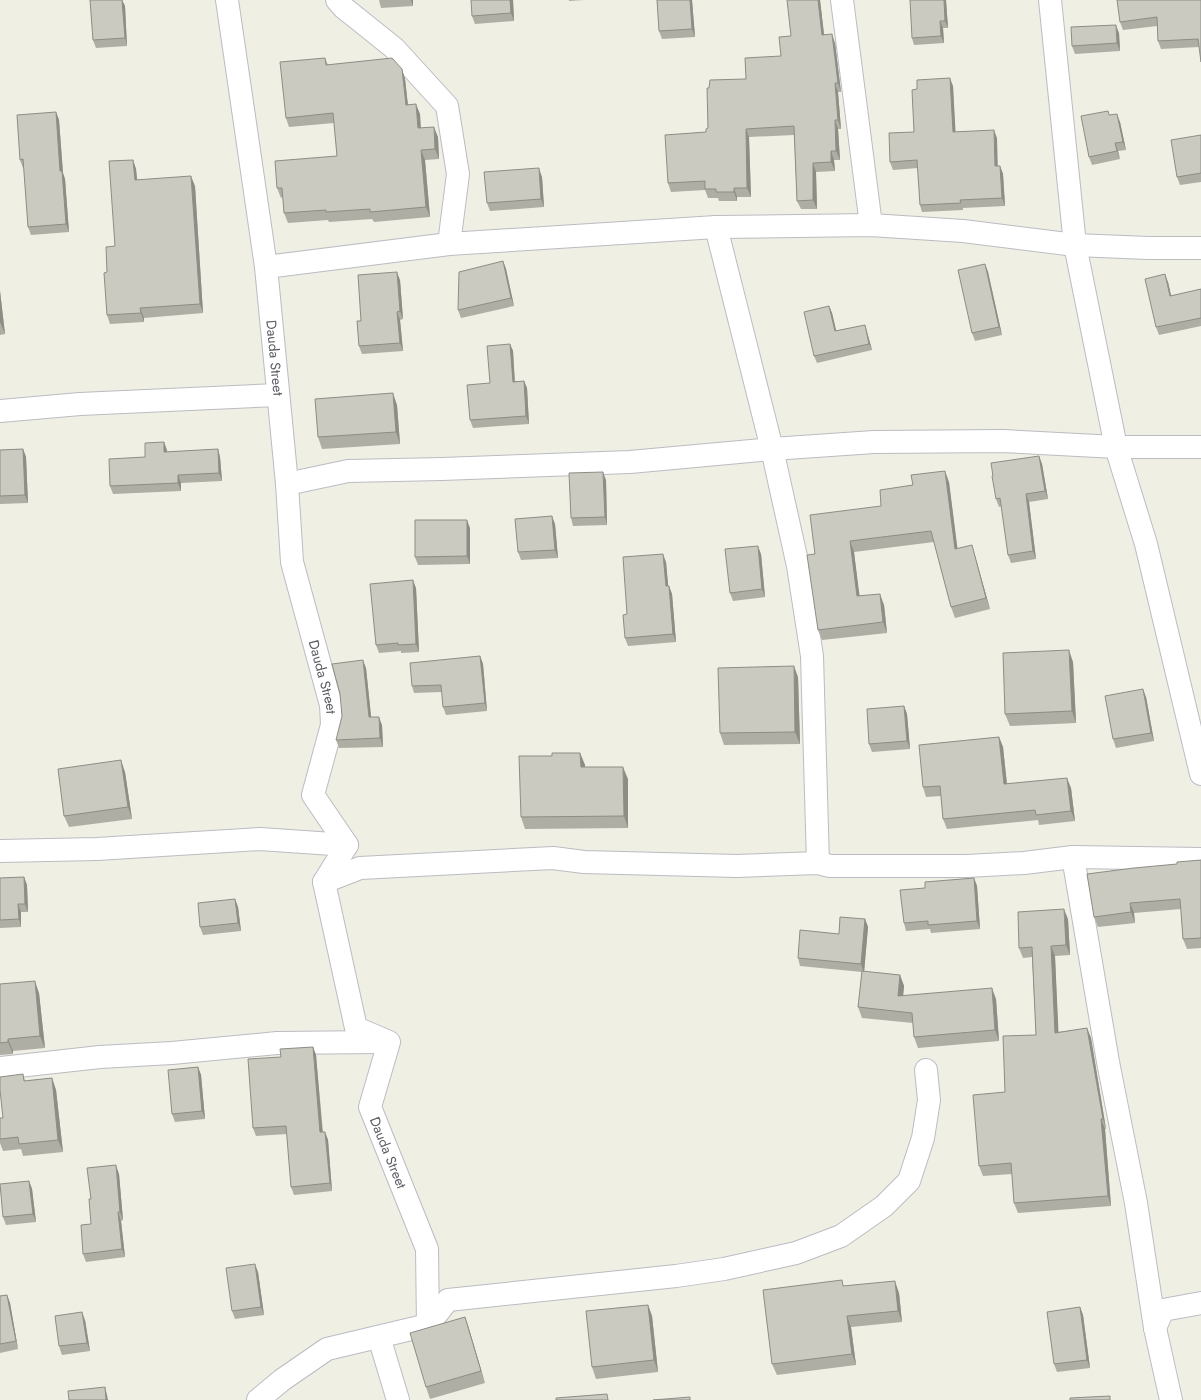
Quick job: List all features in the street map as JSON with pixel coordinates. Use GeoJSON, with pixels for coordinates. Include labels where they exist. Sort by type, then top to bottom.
{"type":"FeatureCollection","features":[{"type":"Feature","properties":{"kind":"street","name":"Dauda Street"},"geometry":{"type":"LineString","coordinates":[[226,0],[266,267],[287,484],[292,562],[331,705],[332,725],[313,795],[347,845]]}},
{"type":"Feature","properties":{"kind":"street"},"geometry":{"type":"LineString","coordinates":[[337,0],[344,8],[394,48],[447,106],[458,174],[449,244]]}},
{"type":"Feature","properties":{"kind":"street"},"geometry":{"type":"LineString","coordinates":[[842,0],[871,225]]}},
{"type":"Feature","properties":{"kind":"street"},"geometry":{"type":"LineString","coordinates":[[1050,0],[1075,245],[1116,447],[1146,544],[1201,774]]}},
{"type":"Feature","properties":{"kind":"street"},"geometry":{"type":"LineString","coordinates":[[266,267],[449,244],[716,227],[871,225],[963,231],[1075,245],[1148,248],[1201,248]]}},
{"type":"Feature","properties":{"kind":"street"},"geometry":{"type":"LineString","coordinates":[[716,227],[772,449],[798,566],[812,656],[818,863]]}},
{"type":"Feature","properties":{"kind":"street"},"geometry":{"type":"LineString","coordinates":[[0,411],[80,404],[278,395]]}},
{"type":"Feature","properties":{"kind":"street"},"geometry":{"type":"LineString","coordinates":[[287,484],[348,470],[442,470],[630,462],[772,449],[874,442],[1003,441],[1116,447],[1201,447]]}},
{"type":"Feature","properties":{"kind":"street"},"geometry":{"type":"LineString","coordinates":[[0,851],[97,849],[260,839],[347,845],[324,882],[356,1028],[389,1042]]}},
{"type":"Feature","properties":{"kind":"street"},"geometry":{"type":"LineString","coordinates":[[1073,857],[1108,1062],[1136,1203],[1155,1328],[1171,1400]]}},
{"type":"Feature","properties":{"kind":"street"},"geometry":{"type":"LineString","coordinates":[[324,882],[360,868],[553,858],[584,862],[738,866],[818,863],[830,866],[967,866],[1024,863],[1073,857],[1201,858]]}},
{"type":"Feature","properties":{"kind":"street","name":"Dauda Street"},"geometry":{"type":"LineString","coordinates":[[389,1042],[370,1107],[427,1249],[428,1326]]}},
{"type":"Feature","properties":{"kind":"street"},"geometry":{"type":"LineString","coordinates":[[0,1068],[100,1057],[172,1053],[277,1043],[389,1042]]}},
{"type":"Feature","properties":{"kind":"street"},"geometry":{"type":"LineString","coordinates":[[258,1400],[282,1380],[328,1349],[428,1326],[448,1300],[676,1276],[724,1269],[796,1253],[841,1236],[884,1206],[909,1182],[923,1138],[929,1100],[926,1070]]}},
{"type":"Feature","properties":{"kind":"street"},"geometry":{"type":"LineString","coordinates":[[1155,1328],[1163,1310],[1201,1303]]}},
{"type":"Feature","properties":{"kind":"street"},"geometry":{"type":"LineString","coordinates":[[379,1337],[398,1400]]}},
{"type":"Feature","properties":{"kind":"building"},"geometry":{"type":"Polygon","coordinates":[[[90,0],[122,0],[125,38],[93,40],[90,0]]]}},
{"type":"Feature","properties":{"kind":"building"},"geometry":{"type":"Polygon","coordinates":[[[471,0],[510,0],[511,13],[472,16],[471,0]]]}},
{"type":"Feature","properties":{"kind":"building"},"geometry":{"type":"Polygon","coordinates":[[[657,0],[690,0],[692,29],[659,31],[657,0]]]}},
{"type":"Feature","properties":{"kind":"building"},"geometry":{"type":"Polygon","coordinates":[[[787,0],[818,0],[822,35],[832,34],[838,83],[835,83],[838,120],[835,120],[836,151],[831,151],[831,162],[813,163],[813,200],[797,201],[794,126],[746,129],[747,188],[734,188],[734,192],[716,192],[716,189],[705,189],[705,181],[668,183],[665,135],[706,132],[706,129],[708,128],[707,88],[709,88],[710,80],[746,79],[745,58],[781,56],[779,37],[791,36],[787,0]]]}},
{"type":"Feature","properties":{"kind":"building"},"geometry":{"type":"Polygon","coordinates":[[[910,0],[944,0],[945,21],[940,21],[941,36],[912,38],[910,0]]]}},
{"type":"Feature","properties":{"kind":"building"},"geometry":{"type":"Polygon","coordinates":[[[1117,0],[1201,0],[1201,62],[1198,39],[1158,41],[1157,17],[1120,22],[1117,0]]]}},
{"type":"Feature","properties":{"kind":"building"},"geometry":{"type":"Polygon","coordinates":[[[1116,25],[1117,43],[1072,46],[1071,27],[1116,25]]]}},
{"type":"Feature","properties":{"kind":"building"},"geometry":{"type":"Polygon","coordinates":[[[325,58],[326,65],[392,58],[402,69],[406,105],[416,104],[418,128],[434,127],[435,149],[421,150],[426,207],[370,212],[370,209],[284,213],[282,188],[277,188],[275,161],[337,156],[333,113],[286,118],[280,62],[325,58]]]}},
{"type":"Feature","properties":{"kind":"building"},"geometry":{"type":"Polygon","coordinates":[[[950,78],[953,132],[994,130],[995,166],[1000,166],[1002,198],[960,200],[961,203],[920,205],[917,160],[890,162],[889,133],[914,132],[912,90],[917,89],[917,80],[950,78]]]}},
{"type":"Feature","properties":{"kind":"building"},"geometry":{"type":"Polygon","coordinates":[[[1108,111],[1109,115],[1117,114],[1123,142],[1115,143],[1117,151],[1089,157],[1081,116],[1108,111]]]}},
{"type":"Feature","properties":{"kind":"building"},"geometry":{"type":"Polygon","coordinates":[[[56,112],[60,171],[62,171],[66,224],[28,227],[23,159],[20,160],[17,115],[56,112]]]}},
{"type":"Feature","properties":{"kind":"building"},"geometry":{"type":"Polygon","coordinates":[[[1201,135],[1201,173],[1177,177],[1171,140],[1201,135]]]}},
{"type":"Feature","properties":{"kind":"building"},"geometry":{"type":"Polygon","coordinates":[[[133,160],[135,180],[191,176],[200,304],[140,308],[141,313],[107,315],[104,273],[107,272],[106,247],[115,246],[109,161],[133,160]]]}},
{"type":"Feature","properties":{"kind":"building"},"geometry":{"type":"Polygon","coordinates":[[[539,168],[541,199],[487,203],[484,172],[539,168]]]}},
{"type":"Feature","properties":{"kind":"building"},"geometry":{"type":"Polygon","coordinates":[[[503,261],[511,298],[458,310],[459,272],[503,261]]]}},
{"type":"Feature","properties":{"kind":"building"},"geometry":{"type":"Polygon","coordinates":[[[985,264],[999,327],[972,333],[958,270],[985,264]]]}},
{"type":"Feature","properties":{"kind":"building"},"geometry":{"type":"Polygon","coordinates":[[[397,272],[400,311],[397,312],[400,343],[359,346],[357,321],[361,321],[358,275],[397,272]]]}},
{"type":"Feature","properties":{"kind":"building"},"geometry":{"type":"Polygon","coordinates":[[[1165,274],[1170,296],[1201,289],[1201,318],[1156,327],[1145,279],[1165,274]]]}},
{"type":"Feature","properties":{"kind":"building"},"geometry":{"type":"Polygon","coordinates":[[[829,306],[835,331],[865,325],[869,344],[814,356],[804,312],[829,306]]]}},
{"type":"Feature","properties":{"kind":"building"},"geometry":{"type":"Polygon","coordinates":[[[510,344],[513,382],[524,381],[526,416],[470,420],[467,385],[490,383],[487,346],[510,344]]]}},
{"type":"Feature","properties":{"kind":"building"},"geometry":{"type":"Polygon","coordinates":[[[393,393],[396,432],[318,437],[315,399],[393,393]]]}},
{"type":"Feature","properties":{"kind":"building"},"geometry":{"type":"Polygon","coordinates":[[[164,442],[164,452],[218,449],[219,473],[178,475],[178,483],[110,486],[109,459],[145,457],[145,443],[164,442]]]}},
{"type":"Feature","properties":{"kind":"building"},"geometry":{"type":"Polygon","coordinates":[[[23,449],[25,495],[0,496],[0,450],[23,449]]]}},
{"type":"Feature","properties":{"kind":"building"},"geometry":{"type":"Polygon","coordinates":[[[1039,456],[1045,491],[1026,494],[1033,551],[1008,555],[1000,498],[996,499],[991,463],[1039,456]]]}},
{"type":"Feature","properties":{"kind":"building"},"geometry":{"type":"Polygon","coordinates":[[[945,471],[955,549],[972,545],[986,598],[951,607],[931,531],[850,541],[857,596],[880,594],[883,622],[818,630],[807,555],[815,554],[810,515],[881,506],[880,490],[913,485],[911,475],[945,471]]]}},
{"type":"Feature","properties":{"kind":"building"},"geometry":{"type":"Polygon","coordinates":[[[603,472],[605,517],[571,518],[569,473],[603,472]]]}},
{"type":"Feature","properties":{"kind":"building"},"geometry":{"type":"Polygon","coordinates":[[[552,516],[555,550],[518,552],[515,519],[552,516]]]}},
{"type":"Feature","properties":{"kind":"building"},"geometry":{"type":"Polygon","coordinates":[[[415,520],[467,520],[467,556],[415,557],[415,520]]]}},
{"type":"Feature","properties":{"kind":"building"},"geometry":{"type":"Polygon","coordinates":[[[758,546],[762,589],[730,593],[725,549],[758,546]]]}},
{"type":"Feature","properties":{"kind":"building"},"geometry":{"type":"Polygon","coordinates":[[[663,554],[666,586],[669,586],[673,634],[625,638],[623,615],[627,614],[623,557],[663,554]]]}},
{"type":"Feature","properties":{"kind":"building"},"geometry":{"type":"Polygon","coordinates":[[[413,580],[416,644],[398,645],[398,643],[376,645],[370,584],[413,580]]]}},
{"type":"Feature","properties":{"kind":"building"},"geometry":{"type":"Polygon","coordinates":[[[1069,650],[1072,711],[1005,714],[1003,653],[1069,650]]]}},
{"type":"Feature","properties":{"kind":"building"},"geometry":{"type":"Polygon","coordinates":[[[480,656],[485,703],[443,707],[441,685],[412,686],[410,663],[480,656]]]}},
{"type":"Feature","properties":{"kind":"building"},"geometry":{"type":"Polygon","coordinates":[[[363,660],[369,717],[379,717],[380,738],[336,740],[342,716],[340,694],[332,664],[363,660]]]}},
{"type":"Feature","properties":{"kind":"building"},"geometry":{"type":"Polygon","coordinates":[[[794,666],[795,732],[720,733],[718,668],[794,666]]]}},
{"type":"Feature","properties":{"kind":"building"},"geometry":{"type":"Polygon","coordinates":[[[1143,689],[1151,733],[1113,739],[1105,696],[1143,689]]]}},
{"type":"Feature","properties":{"kind":"building"},"geometry":{"type":"Polygon","coordinates":[[[904,706],[907,741],[869,744],[867,709],[904,706]]]}},
{"type":"Feature","properties":{"kind":"building"},"geometry":{"type":"Polygon","coordinates":[[[999,737],[1004,784],[1067,778],[1071,811],[1036,815],[1035,810],[943,819],[940,786],[923,787],[919,745],[999,737]]]}},
{"type":"Feature","properties":{"kind":"building"},"geometry":{"type":"Polygon","coordinates":[[[552,753],[580,753],[581,767],[623,767],[624,816],[521,817],[519,756],[552,756],[552,753]]]}},
{"type":"Feature","properties":{"kind":"building"},"geometry":{"type":"Polygon","coordinates":[[[121,760],[128,807],[64,816],[58,769],[121,760]]]}},
{"type":"Feature","properties":{"kind":"building"},"geometry":{"type":"Polygon","coordinates":[[[1201,860],[1201,938],[1183,939],[1180,899],[1130,903],[1131,912],[1094,917],[1087,874],[1201,860]]]}},
{"type":"Feature","properties":{"kind":"building"},"geometry":{"type":"Polygon","coordinates":[[[24,877],[25,904],[18,904],[19,919],[0,920],[0,878],[24,877]]]}},
{"type":"Feature","properties":{"kind":"building"},"geometry":{"type":"Polygon","coordinates":[[[974,878],[977,921],[928,925],[928,921],[904,923],[900,890],[925,888],[925,882],[974,878]]]}},
{"type":"Feature","properties":{"kind":"building"},"geometry":{"type":"Polygon","coordinates":[[[235,899],[238,923],[200,927],[198,903],[235,899]]]}},
{"type":"Feature","properties":{"kind":"building"},"geometry":{"type":"Polygon","coordinates":[[[1064,909],[1066,945],[1051,946],[1055,1033],[1087,1028],[1103,1119],[1101,1119],[1108,1196],[1014,1203],[1011,1163],[979,1166],[973,1095],[1005,1092],[1003,1036],[1036,1035],[1032,947],[1019,948],[1018,912],[1064,909]]]}},
{"type":"Feature","properties":{"kind":"building"},"geometry":{"type":"Polygon","coordinates":[[[840,917],[865,919],[861,964],[798,958],[800,930],[839,934],[840,917]]]}},
{"type":"Feature","properties":{"kind":"building"},"geometry":{"type":"Polygon","coordinates":[[[862,971],[900,975],[898,996],[992,988],[995,1030],[914,1037],[912,1013],[858,1007],[862,971]]]}},
{"type":"Feature","properties":{"kind":"building"},"geometry":{"type":"Polygon","coordinates":[[[35,981],[40,1036],[8,1039],[8,1042],[0,1043],[0,984],[35,981]]]}},
{"type":"Feature","properties":{"kind":"building"},"geometry":{"type":"Polygon","coordinates":[[[313,1047],[320,1132],[325,1132],[330,1183],[291,1187],[286,1126],[253,1128],[248,1059],[281,1057],[280,1049],[313,1047]]]}},
{"type":"Feature","properties":{"kind":"building"},"geometry":{"type":"Polygon","coordinates":[[[198,1067],[202,1111],[172,1114],[168,1070],[198,1067]]]}},
{"type":"Feature","properties":{"kind":"building"},"geometry":{"type":"Polygon","coordinates":[[[23,1074],[24,1081],[52,1078],[58,1140],[19,1144],[18,1137],[0,1139],[0,1118],[3,1118],[0,1077],[23,1074]]]}},
{"type":"Feature","properties":{"kind":"building"},"geometry":{"type":"Polygon","coordinates":[[[116,1165],[120,1212],[118,1212],[122,1249],[83,1254],[81,1225],[91,1224],[89,1199],[91,1199],[87,1168],[116,1165]]]}},
{"type":"Feature","properties":{"kind":"building"},"geometry":{"type":"Polygon","coordinates":[[[29,1181],[33,1214],[3,1217],[0,1184],[29,1181]]]}},
{"type":"Feature","properties":{"kind":"building"},"geometry":{"type":"Polygon","coordinates":[[[255,1264],[261,1307],[232,1311],[226,1268],[255,1264]]]}},
{"type":"Feature","properties":{"kind":"building"},"geometry":{"type":"Polygon","coordinates":[[[842,1280],[843,1286],[895,1281],[898,1311],[847,1316],[852,1354],[772,1364],[763,1290],[842,1280]]]}},
{"type":"Feature","properties":{"kind":"building"},"geometry":{"type":"Polygon","coordinates":[[[7,1295],[16,1341],[0,1344],[0,1296],[7,1295]]]}},
{"type":"Feature","properties":{"kind":"building"},"geometry":{"type":"Polygon","coordinates":[[[648,1305],[654,1360],[592,1367],[586,1311],[648,1305]]]}},
{"type":"Feature","properties":{"kind":"building"},"geometry":{"type":"Polygon","coordinates":[[[1080,1307],[1087,1360],[1054,1364],[1047,1312],[1080,1307]]]}},
{"type":"Feature","properties":{"kind":"building"},"geometry":{"type":"Polygon","coordinates":[[[82,1312],[87,1343],[59,1346],[55,1316],[82,1312]]]}},
{"type":"Feature","properties":{"kind":"building"},"geometry":{"type":"Polygon","coordinates":[[[465,1317],[481,1371],[426,1387],[410,1333],[465,1317]]]}},
{"type":"Feature","properties":{"kind":"building"},"geometry":{"type":"Polygon","coordinates":[[[105,1387],[106,1400],[69,1400],[68,1391],[105,1387]]]}},
{"type":"Feature","properties":{"kind":"building"},"geometry":{"type":"Polygon","coordinates":[[[607,1394],[608,1400],[556,1400],[556,1398],[607,1394]]]}},
{"type":"Feature","properties":{"kind":"building"},"geometry":{"type":"Polygon","coordinates":[[[1110,1396],[1110,1400],[1070,1400],[1070,1398],[1110,1396]]]}},
{"type":"Feature","properties":{"kind":"building"},"geometry":{"type":"Polygon","coordinates":[[[690,1397],[690,1400],[653,1400],[690,1397]]]}}]}
